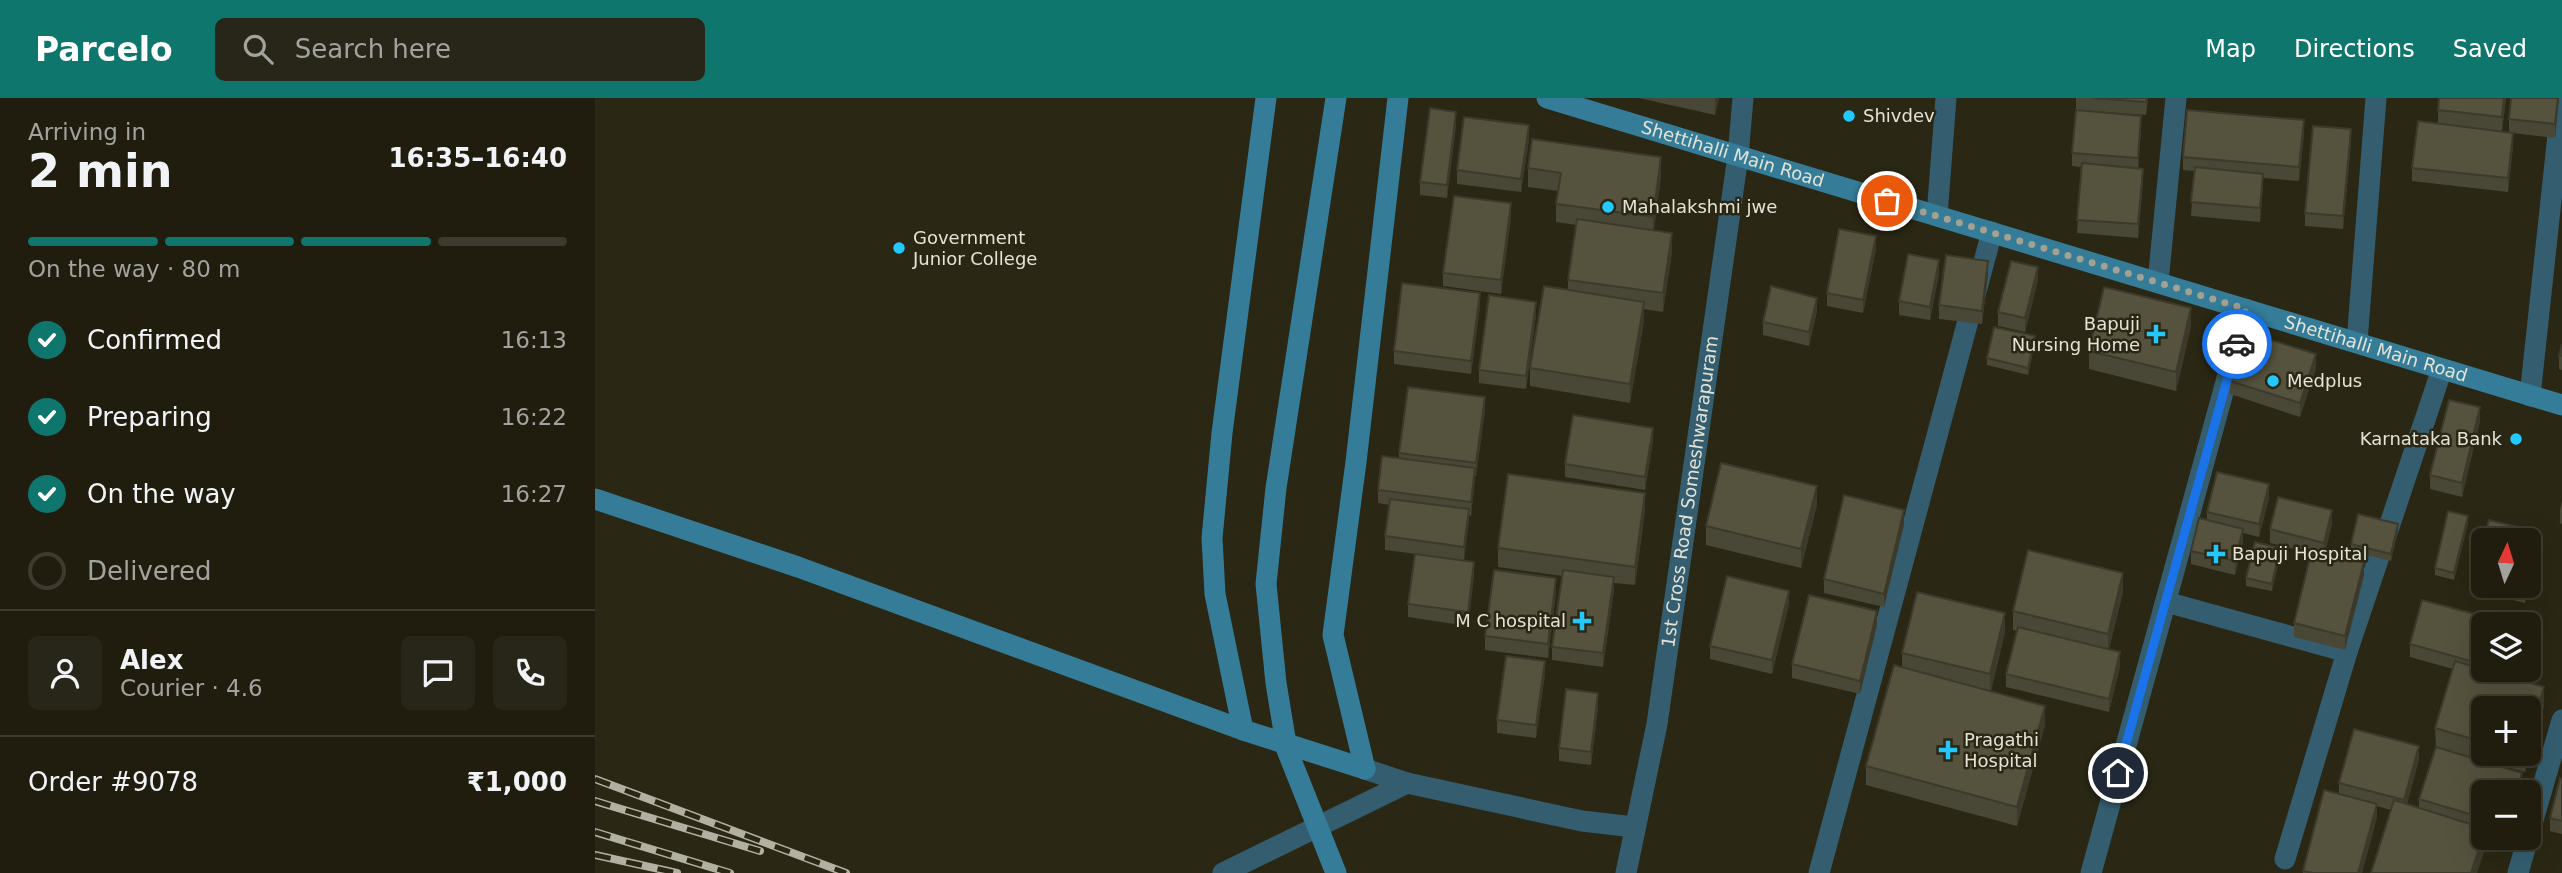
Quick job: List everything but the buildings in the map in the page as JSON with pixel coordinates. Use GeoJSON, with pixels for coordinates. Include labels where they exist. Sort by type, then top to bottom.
{"type":"FeatureCollection","features":[{"type":"Feature","properties":{"kind":"street"},"geometry":{"type":"LineString","coordinates":[[1243,730],[1215,594],[1212,538],[1222,433],[1266,98]]}},
{"type":"Feature","properties":{"kind":"street"},"geometry":{"type":"LineString","coordinates":[[1336,98],[1276,488],[1266,584],[1276,683],[1287,750],[1336,873]]}},
{"type":"Feature","properties":{"kind":"street"},"geometry":{"type":"LineString","coordinates":[[1365,769],[1333,635],[1356,463],[1398,98]]}},
{"type":"Feature","properties":{"kind":"street","name":"Shettihalli Main Road"},"geometry":{"type":"LineString","coordinates":[[1547,98],[2562,405]]}},
{"type":"Feature","properties":{"kind":"street","name":"1st Cross Road Someshwarapuram"},"geometry":{"type":"LineString","coordinates":[[1626,873],[1657,724],[1738,156],[1743,98]]}},
{"type":"Feature","properties":{"kind":"street"},"geometry":{"type":"LineString","coordinates":[[1937,216],[1947,98]]}},
{"type":"Feature","properties":{"kind":"street"},"geometry":{"type":"LineString","coordinates":[[2158,282],[2176,98]]}},
{"type":"Feature","properties":{"kind":"street"},"geometry":{"type":"LineString","coordinates":[[2357,342],[2376,98]]}},
{"type":"Feature","properties":{"kind":"street"},"geometry":{"type":"LineString","coordinates":[[2530,396],[2562,98]]}},
{"type":"Feature","properties":{"kind":"street"},"geometry":{"type":"LineString","coordinates":[[1819,873],[1992,232]]}},
{"type":"Feature","properties":{"kind":"street"},"geometry":{"type":"LineString","coordinates":[[2091,873],[2246,309]]}},
{"type":"Feature","properties":{"kind":"street"},"geometry":{"type":"LineString","coordinates":[[2285,859],[2347,652],[2442,369]]}},
{"type":"Feature","properties":{"kind":"street"},"geometry":{"type":"LineString","coordinates":[[595,499],[798,567],[1243,730],[1407,783],[1582,821],[1634,827]]}},
{"type":"Feature","properties":{"kind":"street"},"geometry":{"type":"LineString","coordinates":[[2166,602],[2347,652]]}},
{"type":"Feature","properties":{"kind":"street"},"geometry":{"type":"LineString","coordinates":[[2541,792],[2562,720]]}},
{"type":"Feature","properties":{"kind":"street"},"geometry":{"type":"LineString","coordinates":[[1223,873],[1407,783]]}},
{"type":"Feature","properties":{"kind":"street"},"geometry":{"type":"LineString","coordinates":[[2518,873],[2524,850]]}},
{"type":"Feature","properties":{"kind":"railway"},"geometry":{"type":"LineString","coordinates":[[595,779],[846,873]]}},
{"type":"Feature","properties":{"kind":"railway"},"geometry":{"type":"LineString","coordinates":[[595,801],[760,851]]}},
{"type":"Feature","properties":{"kind":"railway"},"geometry":{"type":"LineString","coordinates":[[595,832],[730,873]]}},
{"type":"Feature","properties":{"kind":"railway"},"geometry":{"type":"LineString","coordinates":[[595,855],[677,873]]}},
{"type":"Feature","properties":{"kind":"way so far"},"geometry":{"type":"LineString","coordinates":[[1887,201],[2246,309],[2237,344]]}},
{"type":"Feature","properties":{"kind":"place","name":"Shivdev"},"geometry":{"type":"Point","coordinates":[1849,116]}},
{"type":"Feature","properties":{"kind":"place","name":"Mahalakshmi jwe"},"geometry":{"type":"Point","coordinates":[1608,207]}},
{"type":"Feature","properties":{"kind":"place","name":"Government Junior College"},"geometry":{"type":"Point","coordinates":[899,248]}},
{"type":"Feature","properties":{"kind":"place","name":"Bapuji Nursing Home"},"geometry":{"type":"Point","coordinates":[2156,334]}},
{"type":"Feature","properties":{"kind":"place","name":"Medplus"},"geometry":{"type":"Point","coordinates":[2273,381]}},
{"type":"Feature","properties":{"kind":"place","name":"Karnataka Bank"},"geometry":{"type":"Point","coordinates":[2516,439]}},
{"type":"Feature","properties":{"kind":"place","name":"Bapuji Hospital"},"geometry":{"type":"Point","coordinates":[2216,554]}},
{"type":"Feature","properties":{"kind":"place","name":"M C hospital"},"geometry":{"type":"Point","coordinates":[1582,621]}},
{"type":"Feature","properties":{"kind":"place","name":"Pragathi Hospital"},"geometry":{"type":"Point","coordinates":[1948,750]}},
{"type":"Feature","properties":{"kind":"route"},"geometry":{"type":"LineString","coordinates":[[2118,773],[2237,344]]}}]}
